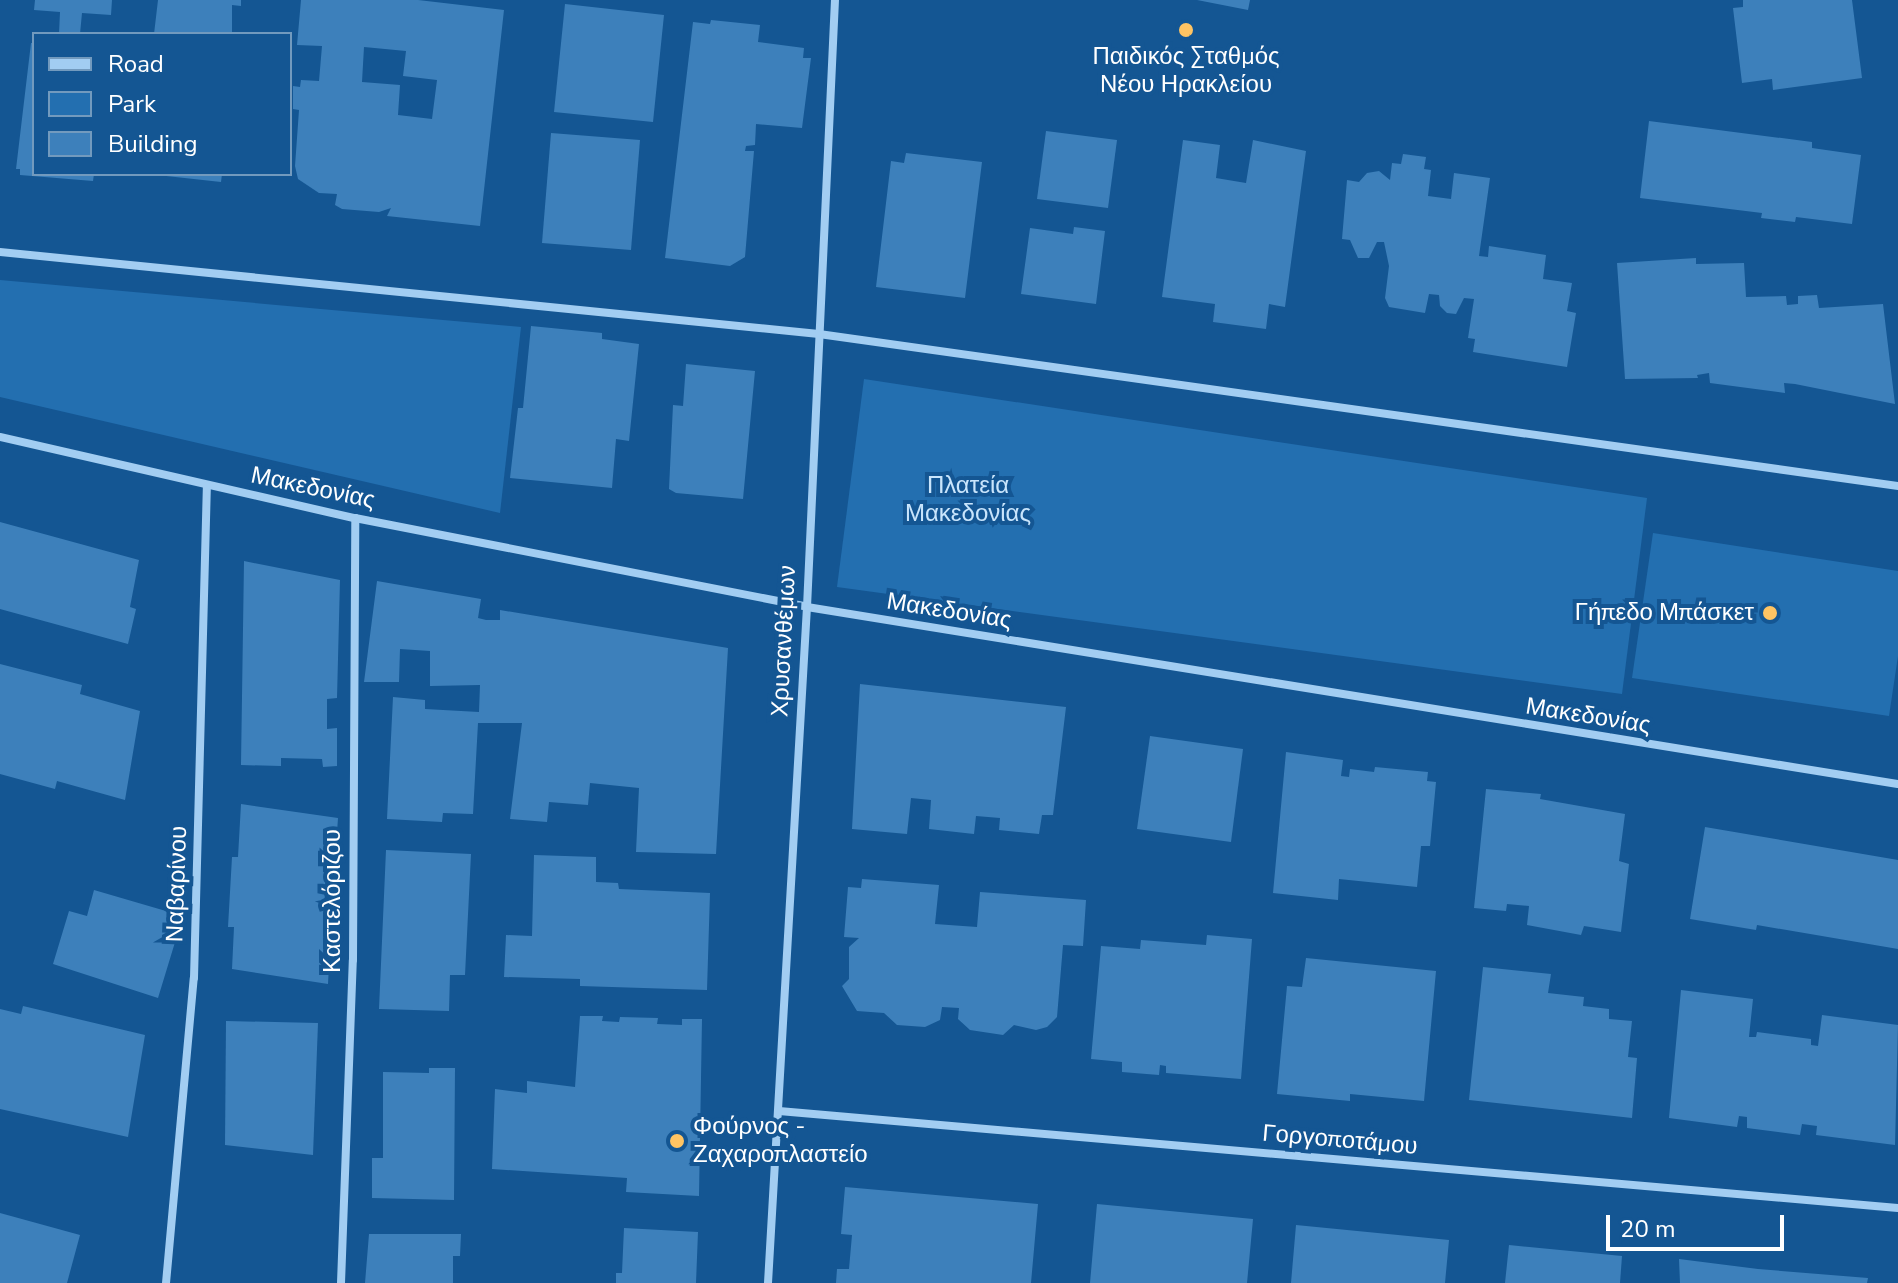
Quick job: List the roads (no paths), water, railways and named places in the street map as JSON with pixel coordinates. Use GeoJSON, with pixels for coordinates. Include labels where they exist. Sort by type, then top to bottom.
{"type":"FeatureCollection","features":[{"type":"Feature","properties":{"kind":"street"},"geometry":{"type":"LineString","coordinates":[[824,0],[835,1]]}},
{"type":"Feature","properties":{"kind":"street","name":"Χρυσανθέμων"},"geometry":{"type":"LineString","coordinates":[[768,1283],[807,607],[835,1]]}},
{"type":"Feature","properties":{"kind":"street"},"geometry":{"type":"LineString","coordinates":[[0,252],[819,334],[1898,486]]}},
{"type":"Feature","properties":{"kind":"street","name":"Μακεδονίας"},"geometry":{"type":"LineString","coordinates":[[0,437],[355,518],[807,607],[1898,784]]}},
{"type":"Feature","properties":{"kind":"street","name":"Ναβαρίνου"},"geometry":{"type":"LineString","coordinates":[[166,1283],[194,978],[207,486]]}},
{"type":"Feature","properties":{"kind":"street","name":"Καστελόριζου"},"geometry":{"type":"LineString","coordinates":[[341,1283],[353,960],[355,518]]}},
{"type":"Feature","properties":{"kind":"street","name":"Γοργοποτάμου"},"geometry":{"type":"LineString","coordinates":[[779,1111],[1898,1208]]}},
{"type":"Feature","properties":{"kind":"place","name":"Παιδικός Σταθμός Νέου Ηρακλείου"},"geometry":{"type":"Point","coordinates":[1186,30]}},
{"type":"Feature","properties":{"kind":"place","name":"Γήπεδο Μπάσκετ"},"geometry":{"type":"Point","coordinates":[1770,613]}},
{"type":"Feature","properties":{"kind":"place","name":"Φούρνος - Ζαχαροπλαστείο"},"geometry":{"type":"Point","coordinates":[677,1141]}},
{"type":"Feature","properties":{"kind":"park label","name":"Πλατεία Μακεδονίας"},"geometry":{"type":"Point","coordinates":[968,500]}}]}
